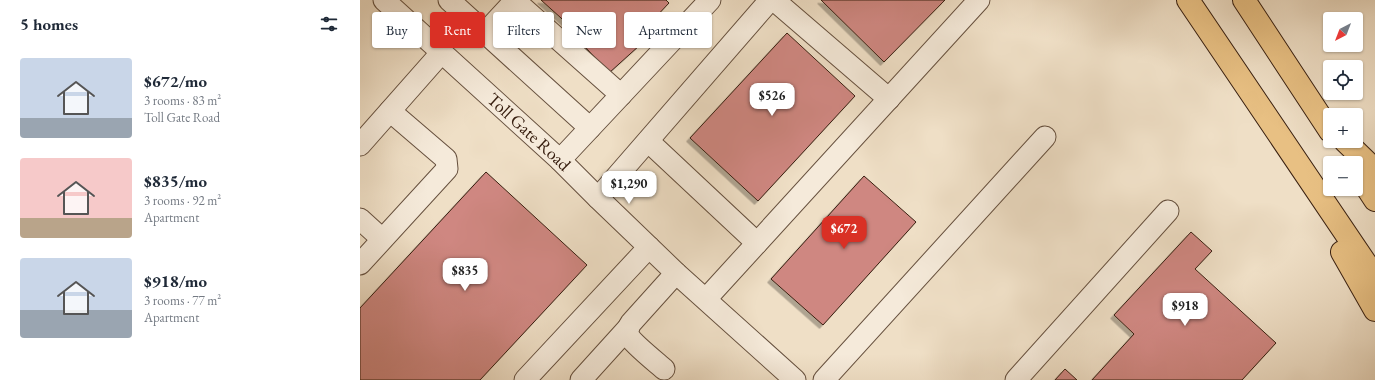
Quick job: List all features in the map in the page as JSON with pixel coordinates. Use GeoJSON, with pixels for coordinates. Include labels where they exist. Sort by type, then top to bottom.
{"type":"FeatureCollection","features":[{"type":"Feature","properties":{"kind":"highway"},"geometry":{"type":"LineString","coordinates":[[1188,0],[1375,277]]}},
{"type":"Feature","properties":{"kind":"highway"},"geometry":{"type":"LineString","coordinates":[[1244,0],[1323,119]]}},
{"type":"Feature","properties":{"kind":"highway"},"geometry":{"type":"LineString","coordinates":[[1251,93],[1375,310]]}},
{"type":"Feature","properties":{"kind":"highway"},"geometry":{"type":"LineString","coordinates":[[1352,148],[1375,170]]}},
{"type":"Feature","properties":{"kind":"highway"},"geometry":{"type":"LineString","coordinates":[[1363,182],[1375,200]]}},
{"type":"Feature","properties":{"kind":"street","name":"Toll Gate Road"},"geometry":{"type":"LineString","coordinates":[[384,0],[560,160],[676,273],[706,298],[795,380]]}},
{"type":"Feature","properties":{"kind":"street"},"geometry":{"type":"LineString","coordinates":[[449,0],[590,128]]}},
{"type":"Feature","properties":{"kind":"street"},"geometry":{"type":"LineString","coordinates":[[598,198],[770,0]]}},
{"type":"Feature","properties":{"kind":"street"},"geometry":{"type":"LineString","coordinates":[[774,0],[889,99]]}},
{"type":"Feature","properties":{"kind":"street"},"geometry":{"type":"LineString","coordinates":[[706,298],[979,0]]}},
{"type":"Feature","properties":{"kind":"street"},"geometry":{"type":"LineString","coordinates":[[560,160],[621,95],[703,2]]}},
{"type":"Feature","properties":{"kind":"street"},"geometry":{"type":"LineString","coordinates":[[486,33],[510,6],[522,7],[621,95]]}},
{"type":"Feature","properties":{"kind":"street"},"geometry":{"type":"LineString","coordinates":[[362,139],[390,111],[442,52]]}},
{"type":"Feature","properties":{"kind":"street"},"geometry":{"type":"LineString","coordinates":[[360,264],[447,169],[446,159],[390,111]]}},
{"type":"Feature","properties":{"kind":"street"},"geometry":{"type":"LineString","coordinates":[[824,380],[1045,137]]}},
{"type":"Feature","properties":{"kind":"street"},"geometry":{"type":"LineString","coordinates":[[648,141],[757,243]]}},
{"type":"Feature","properties":{"kind":"street"},"geometry":{"type":"LineString","coordinates":[[1016,380],[1168,211]]}},
{"type":"Feature","properties":{"kind":"street"},"geometry":{"type":"LineString","coordinates":[[360,219],[382,239]]}},
{"type":"Feature","properties":{"kind":"street"},"geometry":{"type":"LineString","coordinates":[[525,380],[648,247]]}},
{"type":"Feature","properties":{"kind":"street"},"geometry":{"type":"LineString","coordinates":[[580,380],[676,273]]}},
{"type":"Feature","properties":{"kind":"street"},"geometry":{"type":"LineString","coordinates":[[629,327],[628,335],[664,369]]}},
{"type":"Feature","properties":{"kind":"building"},"geometry":{"type":"Polygon","coordinates":[[[541,0],[666,0],[669,3],[660,12],[624,12],[624,48],[637,48],[609,73],[586,48],[616,48],[616,12],[562,12],[562,19],[541,0]]]}},
{"type":"Feature","properties":{"kind":"building"},"geometry":{"type":"Polygon","coordinates":[[[821,0],[945,0],[884,62],[821,0]]]}},
{"type":"Feature","properties":{"kind":"building"},"geometry":{"type":"Polygon","coordinates":[[[787,33],[855,96],[758,201],[690,138],[787,33]]]}},
{"type":"Feature","properties":{"kind":"building"},"geometry":{"type":"Polygon","coordinates":[[[486,172],[587,265],[480,380],[360,380],[360,308],[486,172]]]}},
{"type":"Feature","properties":{"kind":"building"},"geometry":{"type":"Polygon","coordinates":[[[864,176],[916,222],[823,325],[771,279],[864,176]]]}},
{"type":"Feature","properties":{"kind":"building"},"geometry":{"type":"Polygon","coordinates":[[[1191,232],[1212,251],[1195,269],[1276,343],[1242,380],[1092,380],[1134,334],[1114,315],[1191,232]]]}},
{"type":"Feature","properties":{"kind":"building"},"geometry":{"type":"Polygon","coordinates":[[[1065,369],[1077,380],[1055,380],[1065,369]]]}}]}
